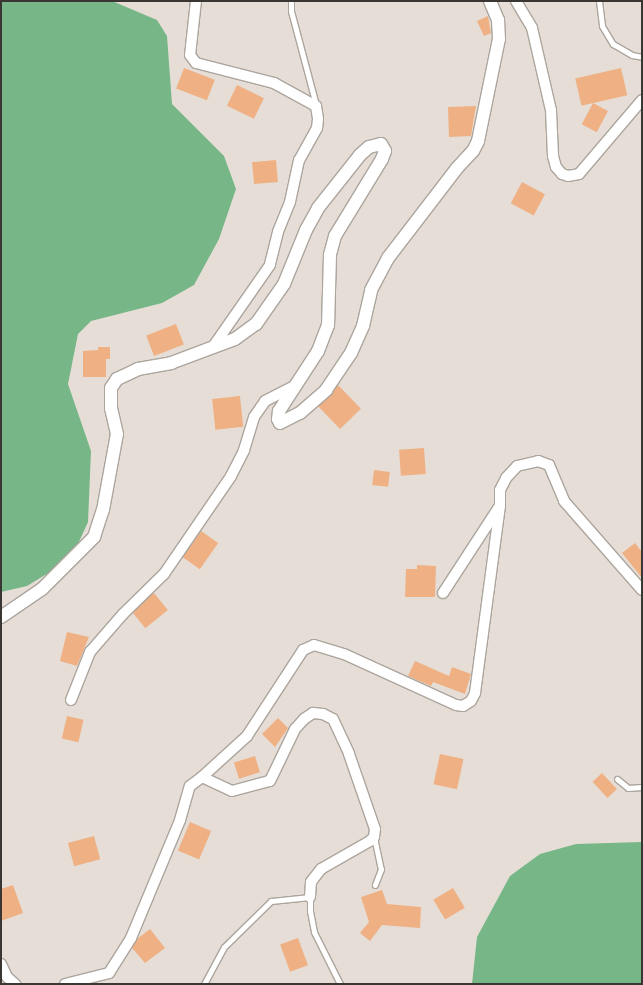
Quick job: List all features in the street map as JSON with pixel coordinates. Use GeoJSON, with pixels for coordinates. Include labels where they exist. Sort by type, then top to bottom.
{"type":"FeatureCollection","features":[{"type":"Feature","properties":{"kind":"street"},"geometry":{"type":"LineString","coordinates":[[196,1],[190,55],[196,63],[209,68],[260,77],[316,106],[317,128],[300,160],[290,202],[278,232],[270,265],[212,348]]}},
{"type":"Feature","properties":{"kind":"street"},"geometry":{"type":"LineString","coordinates":[[1,617],[42,589],[94,537],[103,510],[117,434],[111,409],[111,388],[117,379],[138,369],[172,363],[212,348],[236,338],[256,324],[284,284],[306,230],[318,208],[360,155],[369,147],[382,144],[385,150],[382,159],[335,236],[330,255],[328,325],[318,351],[279,411],[278,419],[280,423],[286,422],[300,413],[326,390],[351,353],[363,326],[371,290],[388,258],[457,168],[472,151],[478,141],[499,39],[498,20],[490,1]]}},
{"type":"Feature","properties":{"kind":"street"},"geometry":{"type":"LineString","coordinates":[[516,1],[532,28],[551,110],[552,156],[556,167],[562,174],[568,176],[579,174],[642,100]]}},
{"type":"Feature","properties":{"kind":"street"},"geometry":{"type":"LineString","coordinates":[[71,700],[90,652],[123,614],[164,574],[231,476],[244,450],[254,417],[265,401],[294,386]]}},
{"type":"Feature","properties":{"kind":"street"},"geometry":{"type":"LineString","coordinates":[[95,984],[109,973],[131,938],[151,894],[190,786],[248,736],[303,650],[314,645],[344,654],[456,705],[463,706],[471,701],[475,693],[500,506],[500,490],[506,478],[517,466],[538,461],[549,465],[564,501],[642,590]]}},
{"type":"Feature","properties":{"kind":"street"},"geometry":{"type":"LineString","coordinates":[[442,593],[500,506]]}},
{"type":"Feature","properties":{"kind":"street"},"geometry":{"type":"LineString","coordinates":[[202,777],[232,791],[270,781],[295,729],[304,718],[314,713],[323,714],[333,719],[349,754],[375,829],[374,837],[321,869],[312,882],[310,897]]}},
{"type":"Feature","properties":{"kind":"street"},"geometry":{"type":"LineString","coordinates":[[1,964],[7,977],[15,984]]}},
{"type":"Feature","properties":{"kind":"street"},"geometry":{"type":"LineString","coordinates":[[65,984],[109,973]]}},
{"type":"Feature","properties":{"kind":"lane"},"geometry":{"type":"LineString","coordinates":[[291,1],[291,11],[316,106]]}},
{"type":"Feature","properties":{"kind":"lane"},"geometry":{"type":"LineString","coordinates":[[599,1],[602,26],[613,44],[632,55],[642,57]]}},
{"type":"Feature","properties":{"kind":"lane"},"geometry":{"type":"LineString","coordinates":[[617,779],[628,788],[642,787]]}},
{"type":"Feature","properties":{"kind":"lane"},"geometry":{"type":"LineString","coordinates":[[374,837],[381,869],[375,885]]}},
{"type":"Feature","properties":{"kind":"lane"},"geometry":{"type":"LineString","coordinates":[[204,984],[224,947],[271,901],[310,897],[310,911],[314,932],[340,984]]}},
{"type":"Feature","properties":{"kind":"green space"},"geometry":{"type":"Polygon","coordinates":[[[1,1],[112,1],[157,20],[167,36],[172,104],[224,156],[236,189],[219,239],[194,285],[162,303],[91,321],[78,334],[68,384],[91,451],[88,522],[71,559],[27,586],[1,592],[1,1]]]}},
{"type":"Feature","properties":{"kind":"green space"},"geometry":{"type":"Polygon","coordinates":[[[642,842],[642,984],[472,984],[477,937],[510,876],[540,854],[576,844],[642,842]]]}},
{"type":"Feature","properties":{"kind":"building"},"geometry":{"type":"Polygon","coordinates":[[[488,16],[491,33],[484,36],[477,21],[488,16]]]}},
{"type":"Feature","properties":{"kind":"building"},"geometry":{"type":"Polygon","coordinates":[[[184,68],[215,80],[207,100],[176,89],[184,68]]]}},
{"type":"Feature","properties":{"kind":"building"},"geometry":{"type":"Polygon","coordinates":[[[621,68],[627,95],[582,106],[575,79],[621,68]]]}},
{"type":"Feature","properties":{"kind":"building"},"geometry":{"type":"Polygon","coordinates":[[[237,85],[264,98],[254,119],[227,106],[237,85]]]}},
{"type":"Feature","properties":{"kind":"building"},"geometry":{"type":"Polygon","coordinates":[[[593,103],[608,111],[597,132],[582,124],[593,103]]]}},
{"type":"Feature","properties":{"kind":"building"},"geometry":{"type":"Polygon","coordinates":[[[476,106],[471,136],[449,137],[448,107],[476,106]]]}},
{"type":"Feature","properties":{"kind":"building"},"geometry":{"type":"Polygon","coordinates":[[[276,160],[278,182],[254,184],[252,162],[276,160]]]}},
{"type":"Feature","properties":{"kind":"building"},"geometry":{"type":"Polygon","coordinates":[[[522,182],[545,194],[534,215],[511,203],[522,182]]]}},
{"type":"Feature","properties":{"kind":"building"},"geometry":{"type":"Polygon","coordinates":[[[176,324],[184,345],[154,356],[146,335],[176,324]]]}},
{"type":"Feature","properties":{"kind":"building"},"geometry":{"type":"Polygon","coordinates":[[[98,347],[110,347],[110,359],[106,359],[106,377],[83,377],[83,351],[98,350],[98,347]]]}},
{"type":"Feature","properties":{"kind":"building"},"geometry":{"type":"Polygon","coordinates":[[[338,385],[361,409],[340,429],[317,405],[338,385]]]}},
{"type":"Feature","properties":{"kind":"building"},"geometry":{"type":"Polygon","coordinates":[[[240,396],[243,427],[215,430],[212,399],[240,396]]]}},
{"type":"Feature","properties":{"kind":"building"},"geometry":{"type":"Polygon","coordinates":[[[424,448],[426,474],[401,476],[399,450],[424,448]]]}},
{"type":"Feature","properties":{"kind":"building"},"geometry":{"type":"Polygon","coordinates":[[[374,470],[390,472],[388,487],[372,485],[374,470]]]}},
{"type":"Feature","properties":{"kind":"building"},"geometry":{"type":"Polygon","coordinates":[[[201,531],[218,543],[200,569],[183,557],[201,531]]]}},
{"type":"Feature","properties":{"kind":"building"},"geometry":{"type":"Polygon","coordinates":[[[635,543],[642,552],[642,578],[622,553],[635,543]]]}},
{"type":"Feature","properties":{"kind":"building"},"geometry":{"type":"Polygon","coordinates":[[[417,565],[436,566],[435,597],[405,597],[406,569],[417,569],[417,565]]]}},
{"type":"Feature","properties":{"kind":"building"},"geometry":{"type":"Polygon","coordinates":[[[154,593],[168,610],[145,628],[131,611],[154,593]]]}},
{"type":"Feature","properties":{"kind":"building"},"geometry":{"type":"Polygon","coordinates":[[[67,632],[89,637],[77,666],[60,661],[67,632]]]}},
{"type":"Feature","properties":{"kind":"building"},"geometry":{"type":"Polygon","coordinates":[[[415,661],[449,676],[452,667],[471,674],[465,694],[433,682],[431,686],[408,676],[415,661]]]}},
{"type":"Feature","properties":{"kind":"building"},"geometry":{"type":"Polygon","coordinates":[[[67,716],[84,720],[78,742],[62,738],[67,716]]]}},
{"type":"Feature","properties":{"kind":"building"},"geometry":{"type":"Polygon","coordinates":[[[278,718],[288,728],[275,747],[262,734],[278,718]]]}},
{"type":"Feature","properties":{"kind":"building"},"geometry":{"type":"Polygon","coordinates":[[[440,754],[463,759],[457,789],[434,784],[440,754]]]}},
{"type":"Feature","properties":{"kind":"building"},"geometry":{"type":"Polygon","coordinates":[[[255,756],[260,772],[239,779],[234,762],[255,756]]]}},
{"type":"Feature","properties":{"kind":"building"},"geometry":{"type":"Polygon","coordinates":[[[602,773],[617,789],[607,798],[592,782],[602,773]]]}},
{"type":"Feature","properties":{"kind":"building"},"geometry":{"type":"Polygon","coordinates":[[[190,822],[211,831],[199,860],[178,851],[190,822]]]}},
{"type":"Feature","properties":{"kind":"building"},"geometry":{"type":"Polygon","coordinates":[[[94,836],[100,859],[74,866],[68,843],[94,836]]]}},
{"type":"Feature","properties":{"kind":"building"},"geometry":{"type":"Polygon","coordinates":[[[13,885],[23,913],[1,921],[1,889],[13,885]]]}},
{"type":"Feature","properties":{"kind":"building"},"geometry":{"type":"Polygon","coordinates":[[[453,888],[465,908],[445,920],[433,900],[453,888]]]}},
{"type":"Feature","properties":{"kind":"building"},"geometry":{"type":"Polygon","coordinates":[[[382,890],[387,904],[421,907],[420,928],[382,925],[370,941],[360,933],[369,922],[361,897],[382,890]]]}},
{"type":"Feature","properties":{"kind":"building"},"geometry":{"type":"Polygon","coordinates":[[[150,929],[165,948],[145,963],[132,948],[137,939],[150,929]]]}},
{"type":"Feature","properties":{"kind":"building"},"geometry":{"type":"Polygon","coordinates":[[[298,938],[308,965],[290,972],[280,944],[298,938]]]}}]}
